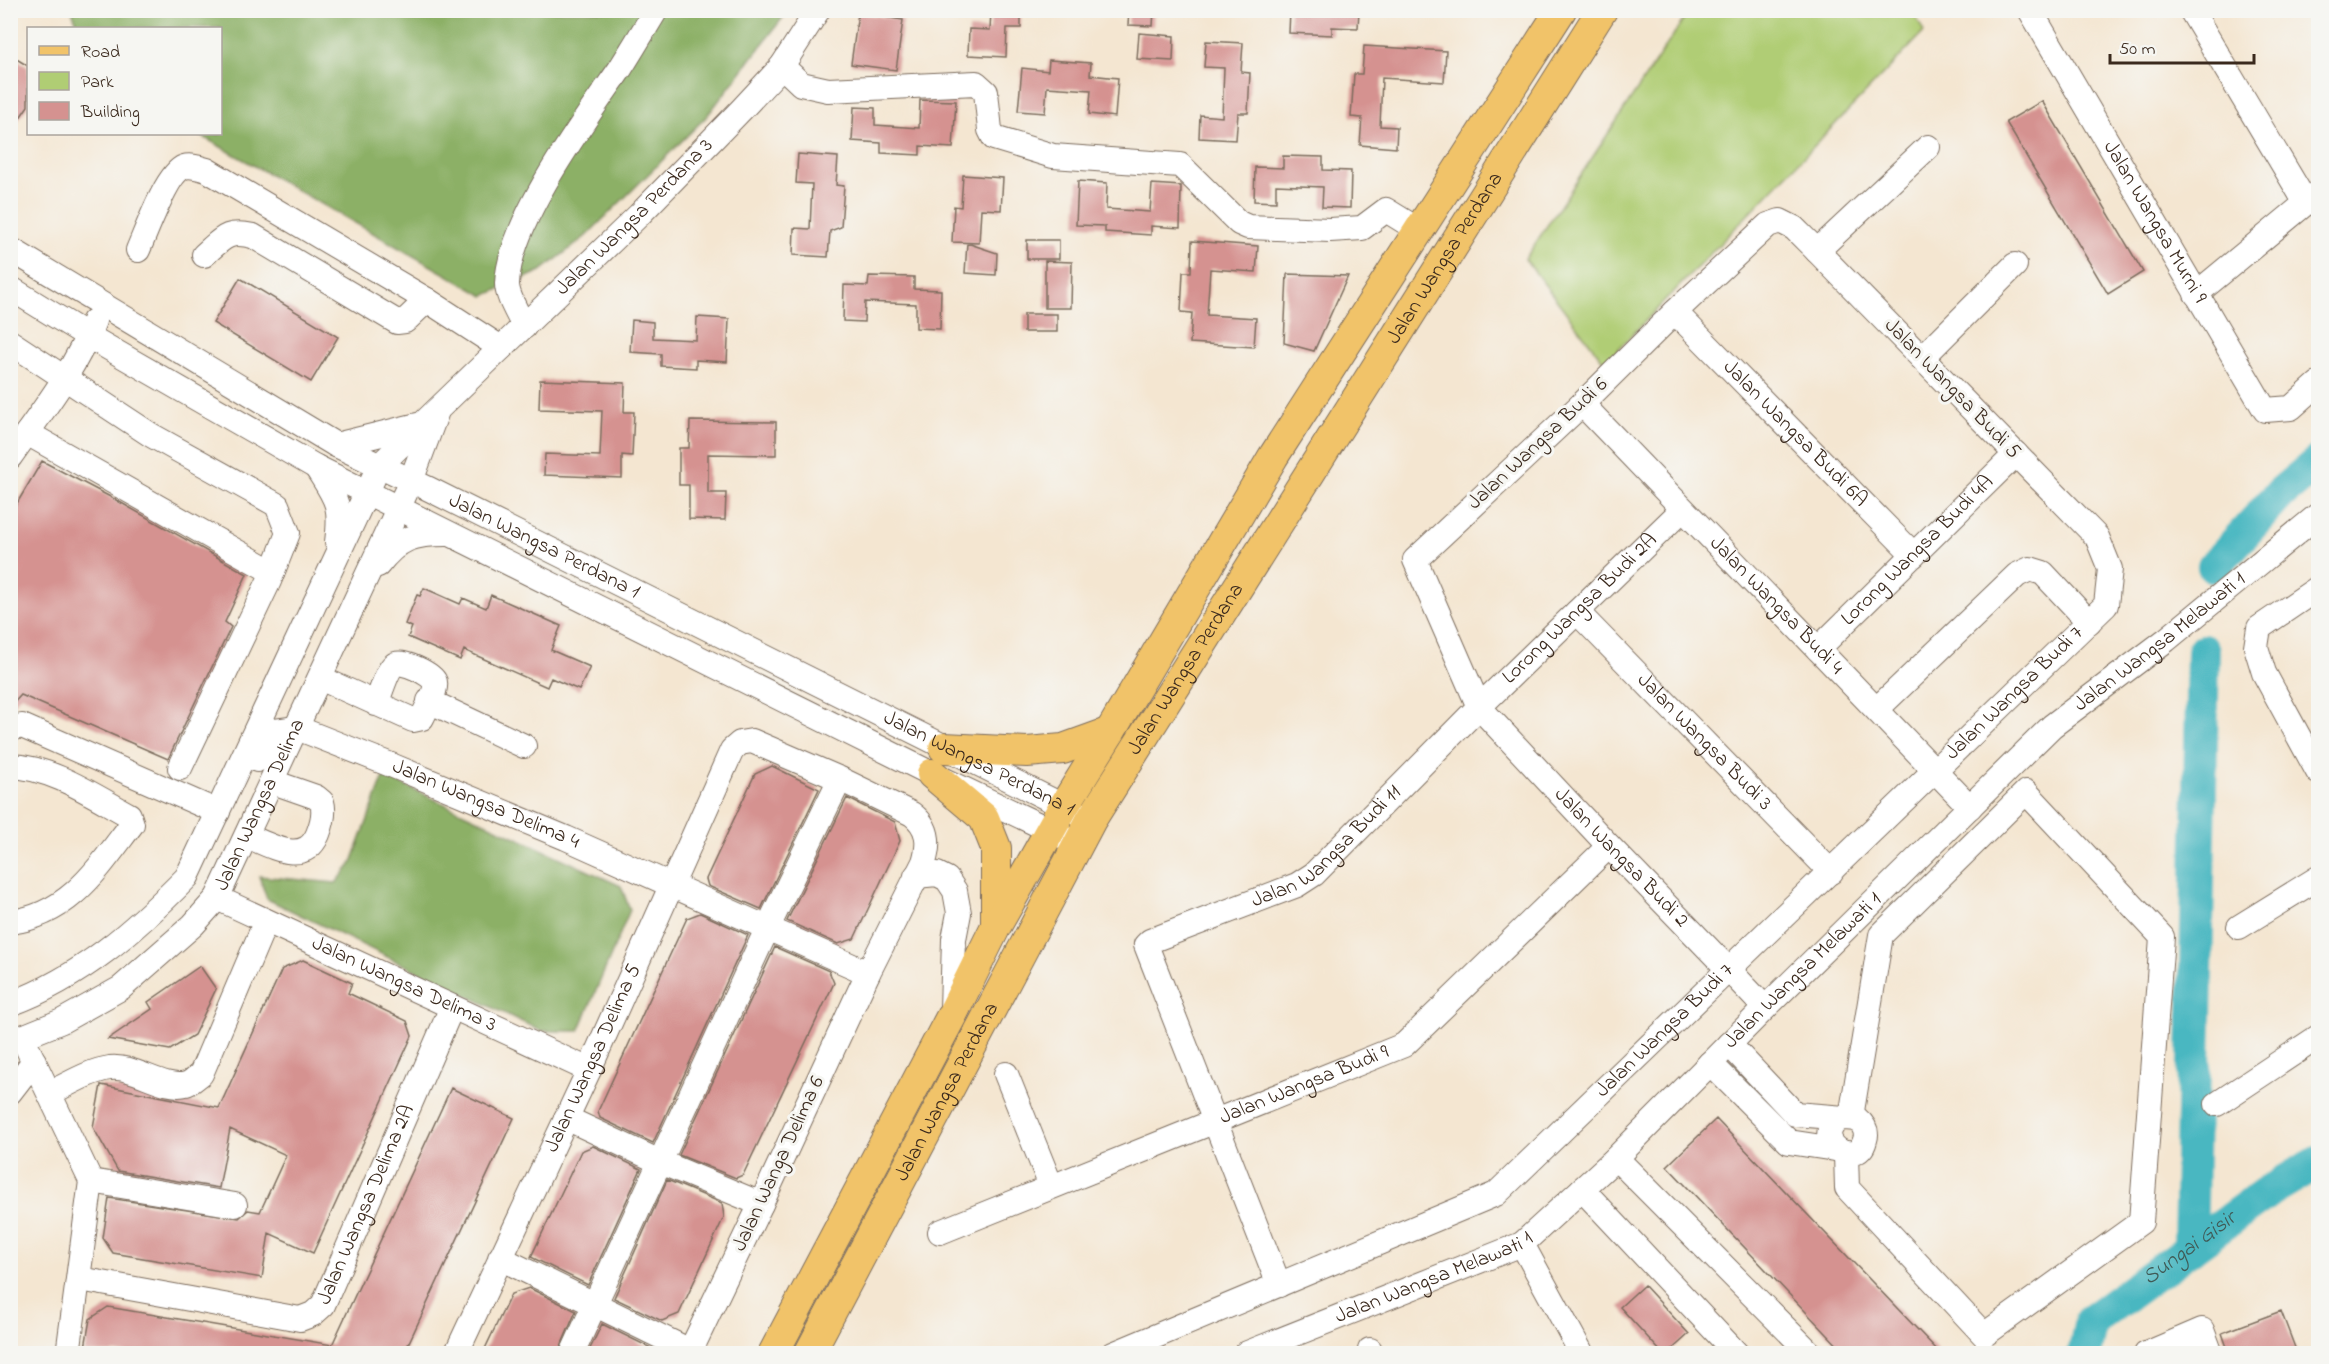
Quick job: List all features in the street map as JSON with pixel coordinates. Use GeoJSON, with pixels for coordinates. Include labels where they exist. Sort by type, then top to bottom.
{"type":"FeatureCollection","features":[{"type":"Feature","properties":{"kind":"main road","name":"Jalan Wangsa Perdana"},"geometry":{"type":"LineString","coordinates":[[773,1353],[952,1016],[996,926],[1057,818],[1273,456],[1561,10]]}},
{"type":"Feature","properties":{"kind":"main road","name":"Jalan Wangsa Perdana"},"geometry":{"type":"LineString","coordinates":[[808,1353],[1085,832],[1602,10]]}},
{"type":"Feature","properties":{"kind":"main road"},"geometry":{"type":"LineString","coordinates":[[938,761],[1063,749],[1110,732]]}},
{"type":"Feature","properties":{"kind":"main road"},"geometry":{"type":"LineString","coordinates":[[938,761],[984,818],[996,848],[996,926]]}},
{"type":"Feature","properties":{"kind":"street"},"geometry":{"type":"LineString","coordinates":[[524,327],[507,287],[511,257],[532,207],[591,107],[620,69],[656,10]]}},
{"type":"Feature","properties":{"kind":"street","name":"Jalan Wangsa Perdana 3"},"geometry":{"type":"LineString","coordinates":[[379,466],[639,215],[782,66],[818,10]]}},
{"type":"Feature","properties":{"kind":"street"},"geometry":{"type":"LineString","coordinates":[[2191,10],[2312,198],[2196,294]]}},
{"type":"Feature","properties":{"kind":"street","name":"Jalan Wangsa Murni 9"},"geometry":{"type":"LineString","coordinates":[[2041,14],[2196,294],[2265,410],[2291,408],[2319,384]]}},
{"type":"Feature","properties":{"kind":"street"},"geometry":{"type":"LineString","coordinates":[[782,66],[801,84],[828,90],[976,83],[986,92],[990,130],[994,138],[1053,156],[1180,165],[1239,223],[1248,227],[1329,230],[1362,228],[1386,210],[1420,231]]}},
{"type":"Feature","properties":{"kind":"street"},"geometry":{"type":"LineString","coordinates":[[1817,251],[1928,147]]}},
{"type":"Feature","properties":{"kind":"street"},"geometry":{"type":"LineString","coordinates":[[138,250],[171,177],[183,168],[197,167],[207,170],[427,300],[501,348]]}},
{"type":"Feature","properties":{"kind":"street","name":"Jalan Wangsa Budi 5"},"geometry":{"type":"LineString","coordinates":[[1780,221],[1794,228],[2097,537],[2110,569]]}},
{"type":"Feature","properties":{"kind":"street","name":"Jalan Wangsa Budi 6"},"geometry":{"type":"LineString","coordinates":[[1479,707],[1415,560],[1582,404],[1675,312],[1768,225],[1780,221]]}},
{"type":"Feature","properties":{"kind":"street"},"geometry":{"type":"LineString","coordinates":[[204,255],[225,237],[237,232],[253,236],[397,322],[405,321],[427,300]]}},
{"type":"Feature","properties":{"kind":"street","name":"Jalan Wangsa Perdana 1"},"geometry":{"type":"LineString","coordinates":[[10,249],[336,445],[411,481],[938,761]]}},
{"type":"Feature","properties":{"kind":"street"},"geometry":{"type":"LineString","coordinates":[[1922,358],[2015,265]]}},
{"type":"Feature","properties":{"kind":"street","name":"Jalan Wangsa Perdana 1"},"geometry":{"type":"LineString","coordinates":[[10,288],[88,336],[316,467],[449,534],[938,761],[1085,832]]}},
{"type":"Feature","properties":{"kind":"street"},"geometry":{"type":"LineString","coordinates":[[10,457],[66,377],[88,336],[100,305]]}},
{"type":"Feature","properties":{"kind":"street","name":"Jalan Wangsa Budi 6A"},"geometry":{"type":"LineString","coordinates":[[1675,312],[1914,555]]}},
{"type":"Feature","properties":{"kind":"street"},"geometry":{"type":"LineString","coordinates":[[10,342],[151,435],[277,505],[288,533],[273,572],[180,768]]}},
{"type":"Feature","properties":{"kind":"street","name":"Jalan Wangsa Budi 4"},"geometry":{"type":"LineString","coordinates":[[1582,404],[1970,807]]}},
{"type":"Feature","properties":{"kind":"street"},"geometry":{"type":"LineString","coordinates":[[336,445],[429,418]]}},
{"type":"Feature","properties":{"kind":"street","name":"Jalan Wangsa Perdana 3"},"geometry":{"type":"LineString","coordinates":[[411,481],[429,418]]}},
{"type":"Feature","properties":{"kind":"street"},"geometry":{"type":"LineString","coordinates":[[27,433],[273,572]]}},
{"type":"Feature","properties":{"kind":"street","name":"Lorong Wangsa Budi 4A"},"geometry":{"type":"LineString","coordinates":[[1818,649],[2016,454]]}},
{"type":"Feature","properties":{"kind":"street","name":"Jalan Wangsa Delima"},"geometry":{"type":"LineString","coordinates":[[10,1004],[38,994],[95,960],[140,924],[187,878],[379,466]]}},
{"type":"Feature","properties":{"kind":"street"},"geometry":{"type":"LineString","coordinates":[[316,467],[336,499],[340,516],[335,559]]}},
{"type":"Feature","properties":{"kind":"street","name":"Jalan Wangsa Delima"},"geometry":{"type":"LineString","coordinates":[[16,1040],[62,1021],[121,988],[193,925],[217,898],[248,836],[411,481]]}},
{"type":"Feature","properties":{"kind":"street","name":"Lorong Wangsa Budi 2A"},"geometry":{"type":"LineString","coordinates":[[1479,707],[1682,510]]}},
{"type":"Feature","properties":{"kind":"street","name":"Jalan Wangsa Melawati 1"},"geometry":{"type":"LineString","coordinates":[[1245,1353],[1522,1244],[1616,1158],[1710,1063],[1736,1052],[1746,1027],[2052,726],[2166,640],[2319,515]]}},
{"type":"Feature","properties":{"kind":"street"},"geometry":{"type":"LineString","coordinates":[[363,583],[390,550],[406,539],[424,534],[449,534]]}},
{"type":"Feature","properties":{"kind":"street"},"geometry":{"type":"LineString","coordinates":[[1877,709],[2016,575],[2030,569],[2043,573],[2089,622]]}},
{"type":"Feature","properties":{"kind":"street","name":"Jalan Wangsa Budi 7"},"geometry":{"type":"LineString","coordinates":[[1113,1353],[1496,1194],[2106,605],[2110,569]]}},
{"type":"Feature","properties":{"kind":"street"},"geometry":{"type":"LineString","coordinates":[[2319,588],[2259,628],[2256,647],[2264,673],[2319,772]]}},
{"type":"Feature","properties":{"kind":"street","name":"Jalan Wangsa Budi 3"},"geometry":{"type":"LineString","coordinates":[[1577,612],[1831,872]]}},
{"type":"Feature","properties":{"kind":"street"},"geometry":{"type":"LineString","coordinates":[[320,678],[376,704],[413,720],[422,717],[435,687],[435,680],[403,662],[391,666],[376,704]]}},
{"type":"Feature","properties":{"kind":"street"},"geometry":{"type":"LineString","coordinates":[[429,701],[524,746]]}},
{"type":"Feature","properties":{"kind":"street","name":"Jalan Wangsa Budi 2"},"geometry":{"type":"LineString","coordinates":[[1479,707],[1765,1008]]}},
{"type":"Feature","properties":{"kind":"street","name":"Jalan Wangsa Budi 11"},"geometry":{"type":"LineString","coordinates":[[1214,1122],[1146,945],[1150,941],[1305,881],[1479,707]]}},
{"type":"Feature","properties":{"kind":"street"},"geometry":{"type":"LineString","coordinates":[[10,729],[22,726],[218,812]]}},
{"type":"Feature","properties":{"kind":"street"},"geometry":{"type":"LineString","coordinates":[[204,842],[236,813],[266,738],[275,731],[297,728]]}},
{"type":"Feature","properties":{"kind":"street","name":"Jalan Wangsa Delima 4"},"geometry":{"type":"LineString","coordinates":[[297,728],[544,829],[868,973]]}},
{"type":"Feature","properties":{"kind":"street","name":"Jalan Wangsa Delima 5"},"geometry":{"type":"LineString","coordinates":[[456,1353],[589,1070],[732,750],[740,743],[752,741],[840,779]]}},
{"type":"Feature","properties":{"kind":"street"},"geometry":{"type":"LineString","coordinates":[[10,766],[40,770],[86,791],[129,815],[132,819],[132,824],[84,886],[56,907],[22,921],[10,922]]}},
{"type":"Feature","properties":{"kind":"street"},"geometry":{"type":"LineString","coordinates":[[1841,1151],[1847,1188],[1984,1335],[2141,1221],[2162,937],[2007,770]]}},
{"type":"Feature","properties":{"kind":"street"},"geometry":{"type":"LineString","coordinates":[[572,1353],[767,929],[840,779]]}},
{"type":"Feature","properties":{"kind":"street","name":"Jalan Wanga Delima 6"},"geometry":{"type":"LineString","coordinates":[[690,1352],[929,847],[921,821],[840,779]]}},
{"type":"Feature","properties":{"kind":"street"},"geometry":{"type":"LineString","coordinates":[[248,836],[294,853],[308,848],[316,838],[322,824],[322,802],[316,796],[273,782]]}},
{"type":"Feature","properties":{"kind":"street"},"geometry":{"type":"LineString","coordinates":[[1845,1118],[1881,935],[2026,792]]}},
{"type":"Feature","properties":{"kind":"street","name":"Jalan Wangsa Budi 9"},"geometry":{"type":"LineString","coordinates":[[940,1233],[1051,1186],[1404,1045],[1609,846]]}},
{"type":"Feature","properties":{"kind":"street"},"geometry":{"type":"LineString","coordinates":[[916,876],[937,874],[947,879],[955,891],[959,913],[954,939],[952,1016]]}},
{"type":"Feature","properties":{"kind":"street"},"geometry":{"type":"LineString","coordinates":[[2239,927],[2319,878]]}},
{"type":"Feature","properties":{"kind":"street","name":"Jalan Wangsa Delima 3"},"geometry":{"type":"LineString","coordinates":[[217,898],[589,1070]]}},
{"type":"Feature","properties":{"kind":"street"},"geometry":{"type":"LineString","coordinates":[[50,1093],[95,1071],[112,1068],[131,1070],[176,1086],[189,1084],[201,1074],[266,921]]}},
{"type":"Feature","properties":{"kind":"street","name":"Jalan Wangsa Delima 2A"},"geometry":{"type":"LineString","coordinates":[[80,1279],[300,1318],[313,1314],[323,1305],[452,1007]]}},
{"type":"Feature","properties":{"kind":"street"},"geometry":{"type":"LineString","coordinates":[[2217,1104],[2319,1037]]}},
{"type":"Feature","properties":{"kind":"street"},"geometry":{"type":"LineString","coordinates":[[16,1040],[34,1061],[91,1181],[80,1279],[68,1353]]}},
{"type":"Feature","properties":{"kind":"street"},"geometry":{"type":"LineString","coordinates":[[1710,1063],[1789,1142],[1841,1151],[1858,1151],[1865,1141],[1865,1128],[1857,1119],[1795,1113],[1736,1052]]}},
{"type":"Feature","properties":{"kind":"street"},"geometry":{"type":"LineString","coordinates":[[10,1092],[34,1061]]}},
{"type":"Feature","properties":{"kind":"street"},"geometry":{"type":"LineString","coordinates":[[1006,1074],[1051,1186]]}},
{"type":"Feature","properties":{"kind":"street"},"geometry":{"type":"LineString","coordinates":[[1768,1121],[1786,1103]]}},
{"type":"Feature","properties":{"kind":"street"},"geometry":{"type":"LineString","coordinates":[[566,1118],[660,1162],[761,1204]]}},
{"type":"Feature","properties":{"kind":"street"},"geometry":{"type":"LineString","coordinates":[[1214,1122],[1279,1285]]}},
{"type":"Feature","properties":{"kind":"street"},"geometry":{"type":"LineString","coordinates":[[1616,1158],[1811,1353]]}},
{"type":"Feature","properties":{"kind":"street"},"geometry":{"type":"LineString","coordinates":[[91,1181],[235,1205]]}},
{"type":"Feature","properties":{"kind":"street"},"geometry":{"type":"LineString","coordinates":[[1582,1189],[1737,1353]]}},
{"type":"Feature","properties":{"kind":"street"},"geometry":{"type":"LineString","coordinates":[[1522,1244],[1582,1353]]}},
{"type":"Feature","properties":{"kind":"street"},"geometry":{"type":"LineString","coordinates":[[500,1258],[690,1352]]}},
{"type":"Feature","properties":{"kind":"street"},"geometry":{"type":"LineString","coordinates":[[2146,1353],[2202,1330],[2211,1353]]}},
{"type":"Feature","properties":{"kind":"green space"},"geometry":{"type":"Polygon","coordinates":[[[1690,10],[1913,11],[1924,32],[1605,363],[1525,259],[1690,10]]]}},
{"type":"Feature","properties":{"kind":"green space"},"geometry":{"type":"Polygon","coordinates":[[[72,11],[788,11],[707,116],[585,237],[541,271],[484,296],[200,135],[222,135],[222,27],[79,27],[72,11]]]}},
{"type":"Feature","properties":{"kind":"green space"},"geometry":{"type":"Polygon","coordinates":[[[384,776],[621,886],[630,910],[579,1031],[541,1031],[267,899],[259,876],[336,883],[351,865],[384,776]]]}},
{"type":"Feature","properties":{"kind":"building"},"geometry":{"type":"Polygon","coordinates":[[[991,10],[1021,10],[1021,28],[1007,28],[1006,57],[968,55],[969,29],[990,30],[991,10]]]}},
{"type":"Feature","properties":{"kind":"building"},"geometry":{"type":"Polygon","coordinates":[[[1129,10],[1154,10],[1153,26],[1128,25],[1129,10]]]}},
{"type":"Feature","properties":{"kind":"building"},"geometry":{"type":"Polygon","coordinates":[[[1290,10],[1359,10],[1358,28],[1332,27],[1332,35],[1289,33],[1290,10]]]}},
{"type":"Feature","properties":{"kind":"building"},"geometry":{"type":"Polygon","coordinates":[[[858,13],[903,20],[896,70],[851,64],[858,13]]]}},
{"type":"Feature","properties":{"kind":"building"},"geometry":{"type":"Polygon","coordinates":[[[1139,33],[1174,36],[1173,61],[1137,59],[1139,33]]]}},
{"type":"Feature","properties":{"kind":"building"},"geometry":{"type":"Polygon","coordinates":[[[1206,41],[1243,43],[1241,72],[1250,73],[1248,113],[1238,113],[1236,140],[1199,138],[1200,115],[1222,117],[1224,68],[1204,67],[1206,41]]]}},
{"type":"Feature","properties":{"kind":"building"},"geometry":{"type":"Polygon","coordinates":[[[1364,46],[1446,51],[1444,82],[1382,78],[1380,126],[1397,127],[1396,148],[1360,145],[1362,118],[1351,117],[1354,74],[1362,74],[1364,46]]]}},
{"type":"Feature","properties":{"kind":"building"},"geometry":{"type":"Polygon","coordinates":[[[10,55],[27,65],[27,107],[10,132],[10,55]]]}},
{"type":"Feature","properties":{"kind":"building"},"geometry":{"type":"Polygon","coordinates":[[[1049,60],[1091,63],[1090,75],[1118,78],[1115,117],[1089,114],[1091,90],[1047,87],[1045,113],[1018,111],[1022,68],[1048,71],[1049,60]]]}},
{"type":"Feature","properties":{"kind":"building"},"geometry":{"type":"Polygon","coordinates":[[[920,100],[956,101],[953,148],[920,146],[920,155],[881,153],[881,143],[852,141],[854,107],[875,108],[875,125],[919,128],[920,100]]]}},
{"type":"Feature","properties":{"kind":"building"},"geometry":{"type":"Polygon","coordinates":[[[2042,101],[2143,272],[2108,294],[2006,122],[2042,101]]]}},
{"type":"Feature","properties":{"kind":"building"},"geometry":{"type":"Polygon","coordinates":[[[798,154],[838,157],[836,185],[844,186],[841,227],[830,231],[828,257],[793,255],[794,228],[810,229],[812,184],[796,183],[798,154]]]}},
{"type":"Feature","properties":{"kind":"building"},"geometry":{"type":"Polygon","coordinates":[[[1283,156],[1323,157],[1323,170],[1351,171],[1350,208],[1322,207],[1323,187],[1276,185],[1276,202],[1254,201],[1255,167],[1283,168],[1283,156]]]}},
{"type":"Feature","properties":{"kind":"building"},"geometry":{"type":"Polygon","coordinates":[[[963,175],[1003,178],[1001,210],[981,209],[979,243],[952,242],[954,206],[961,207],[963,175]]]}},
{"type":"Feature","properties":{"kind":"building"},"geometry":{"type":"Polygon","coordinates":[[[1078,181],[1107,183],[1106,209],[1150,212],[1152,184],[1181,186],[1180,228],[1151,226],[1151,235],[1105,232],[1105,226],[1076,225],[1078,181]]]}},
{"type":"Feature","properties":{"kind":"building"},"geometry":{"type":"Polygon","coordinates":[[[1027,240],[1059,240],[1059,259],[1027,259],[1027,240]]]}},
{"type":"Feature","properties":{"kind":"building"},"geometry":{"type":"Polygon","coordinates":[[[1192,241],[1258,246],[1256,272],[1210,269],[1207,315],[1256,318],[1254,347],[1190,343],[1192,313],[1181,312],[1183,272],[1191,272],[1192,241]]]}},
{"type":"Feature","properties":{"kind":"building"},"geometry":{"type":"Polygon","coordinates":[[[967,243],[997,253],[996,275],[965,273],[967,243]]]}},
{"type":"Feature","properties":{"kind":"building"},"geometry":{"type":"Polygon","coordinates":[[[1045,261],[1072,262],[1071,308],[1045,308],[1045,261]]]}},
{"type":"Feature","properties":{"kind":"building"},"geometry":{"type":"Polygon","coordinates":[[[1287,274],[1348,276],[1314,351],[1284,343],[1287,274]]]}},
{"type":"Feature","properties":{"kind":"building"},"geometry":{"type":"Polygon","coordinates":[[[869,276],[914,277],[914,289],[941,290],[940,329],[916,328],[916,304],[865,302],[864,322],[843,321],[844,285],[868,286],[869,276]]]}},
{"type":"Feature","properties":{"kind":"building"},"geometry":{"type":"Polygon","coordinates":[[[240,278],[338,337],[311,382],[213,323],[240,278]]]}},
{"type":"Feature","properties":{"kind":"building"},"geometry":{"type":"Polygon","coordinates":[[[1024,314],[1057,314],[1057,332],[1024,332],[1024,314]]]}},
{"type":"Feature","properties":{"kind":"building"},"geometry":{"type":"Polygon","coordinates":[[[697,317],[729,319],[727,362],[696,360],[696,368],[661,366],[661,354],[630,352],[632,320],[653,322],[653,338],[696,340],[697,317]]]}},
{"type":"Feature","properties":{"kind":"building"},"geometry":{"type":"Polygon","coordinates":[[[540,380],[625,383],[624,412],[634,412],[632,456],[622,455],[622,478],[544,475],[545,454],[600,456],[602,411],[539,409],[540,380]]]}},
{"type":"Feature","properties":{"kind":"building"},"geometry":{"type":"Polygon","coordinates":[[[690,421],[776,422],[776,455],[708,454],[708,493],[726,493],[725,520],[689,519],[689,485],[679,485],[679,448],[689,448],[690,421]]]}},
{"type":"Feature","properties":{"kind":"building"},"geometry":{"type":"Polygon","coordinates":[[[42,461],[247,574],[225,622],[231,627],[168,759],[21,695],[10,707],[10,515],[42,461]]]}},
{"type":"Feature","properties":{"kind":"building"},"geometry":{"type":"Polygon","coordinates":[[[424,588],[460,604],[463,598],[486,608],[491,595],[561,626],[551,650],[590,667],[579,690],[551,678],[547,687],[464,650],[460,660],[408,637],[412,627],[405,624],[417,595],[420,596],[424,588]]]}},
{"type":"Feature","properties":{"kind":"building"},"geometry":{"type":"Polygon","coordinates":[[[772,766],[819,789],[761,909],[708,886],[706,879],[755,774],[772,766]]]}},
{"type":"Feature","properties":{"kind":"building"},"geometry":{"type":"Polygon","coordinates":[[[847,798],[895,822],[900,841],[854,939],[838,944],[787,921],[847,798]]]}},
{"type":"Feature","properties":{"kind":"building"},"geometry":{"type":"Polygon","coordinates":[[[700,913],[748,935],[653,1143],[600,1118],[598,1111],[687,918],[700,913]]]}},
{"type":"Feature","properties":{"kind":"building"},"geometry":{"type":"Polygon","coordinates":[[[775,947],[829,971],[834,983],[743,1175],[736,1178],[679,1155],[775,947]]]}},
{"type":"Feature","properties":{"kind":"building"},"geometry":{"type":"Polygon","coordinates":[[[303,960],[352,983],[348,993],[407,1021],[412,1036],[313,1253],[269,1233],[262,1278],[113,1253],[103,1238],[109,1198],[239,1218],[248,1210],[260,1212],[286,1155],[230,1129],[219,1188],[118,1171],[93,1127],[101,1085],[219,1108],[282,969],[303,960]]]}},
{"type":"Feature","properties":{"kind":"building"},"geometry":{"type":"Polygon","coordinates":[[[200,966],[216,989],[194,1035],[170,1050],[108,1039],[152,1009],[148,1002],[200,966]]]}},
{"type":"Feature","properties":{"kind":"building"},"geometry":{"type":"Polygon","coordinates":[[[451,1088],[514,1118],[404,1353],[84,1353],[90,1319],[108,1307],[332,1345],[451,1088]]]}},
{"type":"Feature","properties":{"kind":"building"},"geometry":{"type":"Polygon","coordinates":[[[1716,1119],[1940,1353],[1845,1353],[1667,1166],[1716,1119]]]}},
{"type":"Feature","properties":{"kind":"building"},"geometry":{"type":"Polygon","coordinates":[[[593,1146],[641,1169],[588,1285],[531,1257],[581,1151],[593,1146]]]}},
{"type":"Feature","properties":{"kind":"building"},"geometry":{"type":"Polygon","coordinates":[[[667,1180],[722,1203],[724,1217],[679,1314],[662,1321],[614,1298],[667,1180]]]}},
{"type":"Feature","properties":{"kind":"building"},"geometry":{"type":"Polygon","coordinates":[[[1644,1285],[1689,1334],[1668,1353],[1662,1353],[1620,1307],[1644,1285]]]}},
{"type":"Feature","properties":{"kind":"building"},"geometry":{"type":"Polygon","coordinates":[[[529,1288],[576,1311],[558,1353],[483,1353],[511,1294],[529,1288]]]}},
{"type":"Feature","properties":{"kind":"building"},"geometry":{"type":"Polygon","coordinates":[[[2281,1311],[2297,1353],[2229,1353],[2222,1333],[2281,1311]]]}},
{"type":"Feature","properties":{"kind":"building"},"geometry":{"type":"Polygon","coordinates":[[[602,1324],[655,1350],[656,1353],[588,1353],[602,1324]]]}},
{"type":"Feature","properties":{"kind":"waterway"},"geometry":{"type":"LineString","coordinates":[[2214,566],[2281,493],[2318,462]]}},
{"type":"Feature","properties":{"kind":"waterway"},"geometry":{"type":"LineString","coordinates":[[2190,1249],[2203,651]]}},
{"type":"Feature","properties":{"kind":"waterway","name":"Sungai Gisir"},"geometry":{"type":"LineString","coordinates":[[2084,1354],[2091,1321],[2266,1193],[2318,1162]]}}]}
